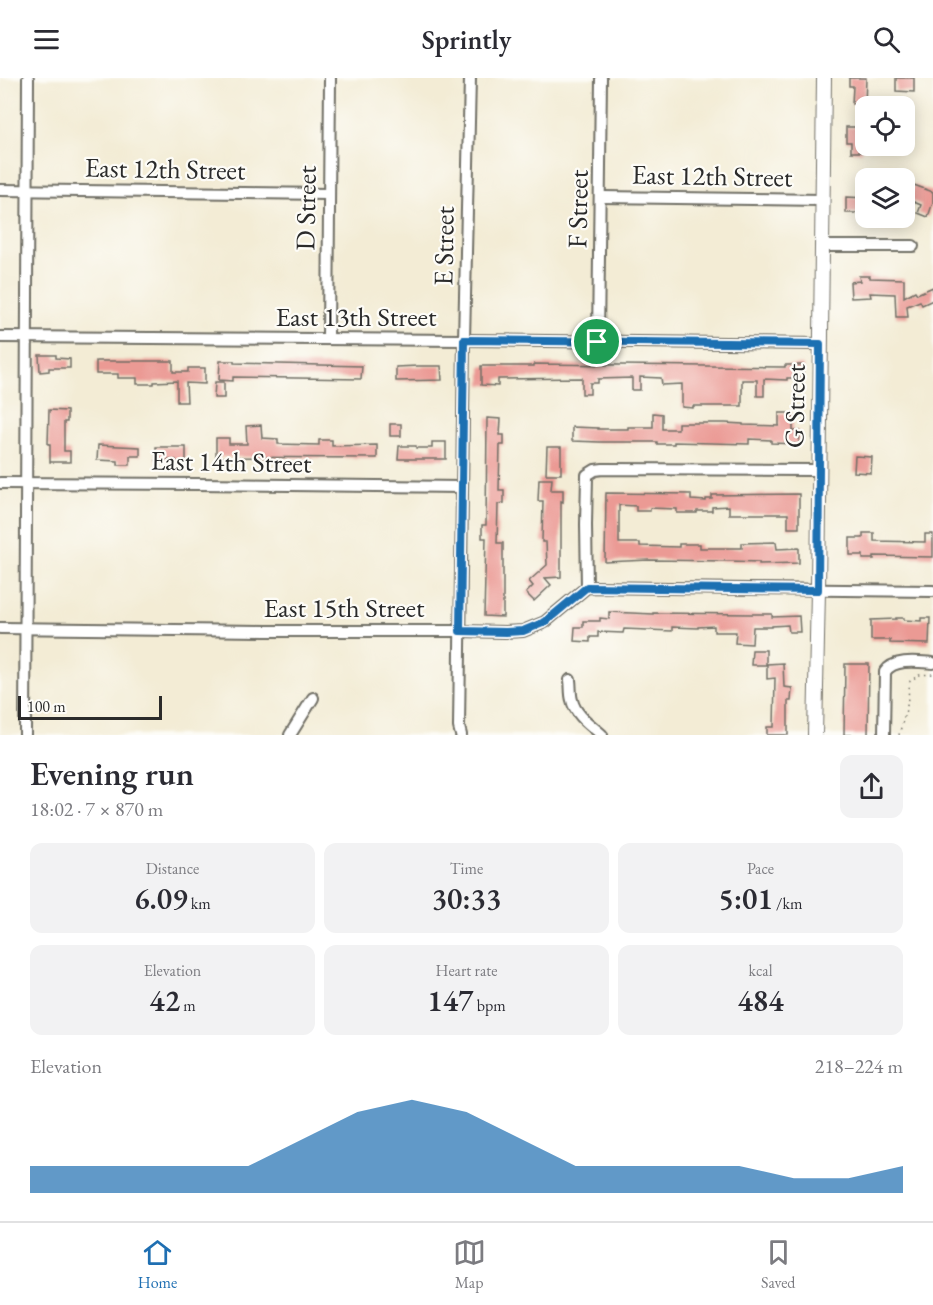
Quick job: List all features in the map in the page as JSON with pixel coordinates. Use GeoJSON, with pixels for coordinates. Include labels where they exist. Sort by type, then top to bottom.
{"type":"FeatureCollection","features":[{"type":"Feature","properties":{"kind":"main road","name":"G Street"},"geometry":{"type":"LineString","coordinates":[[814,735],[824,78]]}},
{"type":"Feature","properties":{"kind":"street"},"geometry":{"type":"LineString","coordinates":[[25,735],[28,78]]}},
{"type":"Feature","properties":{"kind":"street","name":"D Street"},"geometry":{"type":"LineString","coordinates":[[327,339],[330,78]]}},
{"type":"Feature","properties":{"kind":"street","name":"E Street"},"geometry":{"type":"LineString","coordinates":[[460,631],[470,78]]}},
{"type":"Feature","properties":{"kind":"street","name":"F Street"},"geometry":{"type":"LineString","coordinates":[[597,342],[601,197],[601,78]]}},
{"type":"Feature","properties":{"kind":"street","name":"East 12th Street"},"geometry":{"type":"LineString","coordinates":[[0,190],[328,194]]}},
{"type":"Feature","properties":{"kind":"street","name":"East 12th Street"},"geometry":{"type":"LineString","coordinates":[[601,197],[822,200]]}},
{"type":"Feature","properties":{"kind":"street"},"geometry":{"type":"LineString","coordinates":[[821,246],[913,246]]}},
{"type":"Feature","properties":{"kind":"street","name":"East 13th Street"},"geometry":{"type":"LineString","coordinates":[[0,337],[820,344]]}},
{"type":"Feature","properties":{"kind":"street"},"geometry":{"type":"LineString","coordinates":[[818,470],[595,470],[587,475],[587,587],[933,591]]}},
{"type":"Feature","properties":{"kind":"street","name":"East 14th Street"},"geometry":{"type":"LineString","coordinates":[[0,483],[462,487]]}},
{"type":"Feature","properties":{"kind":"street","name":"East 15th Street"},"geometry":{"type":"LineString","coordinates":[[0,628],[523,631],[545,622],[587,587]]}},
{"type":"Feature","properties":{"kind":"street"},"geometry":{"type":"LineString","coordinates":[[460,631],[459,727],[461,735]]}},
{"type":"Feature","properties":{"kind":"street"},"geometry":{"type":"LineString","coordinates":[[884,735],[885,672],[888,667],[903,663],[933,663]]}},
{"type":"Feature","properties":{"kind":"street"},"geometry":{"type":"LineString","coordinates":[[570,680],[574,706],[579,714],[602,735]]}},
{"type":"Feature","properties":{"kind":"street"},"geometry":{"type":"LineString","coordinates":[[290,735],[312,698]]}},
{"type":"Feature","properties":{"kind":"path"},"geometry":{"type":"LineString","coordinates":[[899,735],[907,706],[910,681],[919,675],[933,674]]}},
{"type":"Feature","properties":{"kind":"building"},"geometry":{"type":"Polygon","coordinates":[[[849,78],[866,78],[865,96],[855,96],[855,104],[852,104],[853,86],[849,86],[849,78]]]}},
{"type":"Feature","properties":{"kind":"building"},"geometry":{"type":"Polygon","coordinates":[[[896,78],[914,78],[914,92],[896,91],[896,78]]]}},
{"type":"Feature","properties":{"kind":"building"},"geometry":{"type":"Polygon","coordinates":[[[846,127],[855,127],[855,152],[851,152],[851,142],[846,142],[846,127]]]}},
{"type":"Feature","properties":{"kind":"building"},"geometry":{"type":"Polygon","coordinates":[[[915,185],[933,192],[933,202],[928,217],[918,213],[921,205],[915,202],[915,185]]]}},
{"type":"Feature","properties":{"kind":"building"},"geometry":{"type":"Polygon","coordinates":[[[846,197],[855,197],[855,213],[846,213],[846,197]]]}},
{"type":"Feature","properties":{"kind":"building"},"geometry":{"type":"Polygon","coordinates":[[[859,276],[904,279],[904,297],[915,291],[917,294],[933,287],[933,300],[922,305],[920,301],[907,306],[908,317],[896,317],[895,294],[870,293],[871,297],[851,298],[850,282],[860,281],[859,276]]]}},
{"type":"Feature","properties":{"kind":"building"},"geometry":{"type":"Polygon","coordinates":[[[39,355],[56,355],[56,358],[70,359],[70,368],[49,368],[49,371],[40,372],[39,355]]]}},
{"type":"Feature","properties":{"kind":"building"},"geometry":{"type":"Polygon","coordinates":[[[96,361],[173,361],[173,372],[188,372],[188,368],[205,368],[205,384],[186,383],[187,402],[177,402],[177,381],[137,384],[137,378],[118,378],[118,374],[96,374],[96,361]]]}},
{"type":"Feature","properties":{"kind":"building"},"geometry":{"type":"Polygon","coordinates":[[[220,361],[362,366],[361,379],[233,377],[233,381],[219,380],[220,361]]]}},
{"type":"Feature","properties":{"kind":"building"},"geometry":{"type":"Polygon","coordinates":[[[534,364],[785,367],[785,365],[803,365],[803,378],[764,379],[764,396],[757,396],[757,380],[742,380],[742,406],[693,406],[693,408],[682,407],[682,384],[662,385],[661,378],[640,377],[640,390],[632,390],[632,378],[598,379],[598,383],[590,383],[590,394],[582,394],[582,378],[498,379],[498,386],[481,385],[481,366],[534,366],[534,364]]]}},
{"type":"Feature","properties":{"kind":"building"},"geometry":{"type":"Polygon","coordinates":[[[441,366],[442,380],[396,381],[396,367],[441,366]]]}},
{"type":"Feature","properties":{"kind":"building"},"geometry":{"type":"Polygon","coordinates":[[[215,382],[224,382],[224,398],[214,398],[215,382]]]}},
{"type":"Feature","properties":{"kind":"building"},"geometry":{"type":"Polygon","coordinates":[[[49,410],[67,411],[67,422],[64,422],[64,451],[70,451],[70,462],[50,462],[49,410]]]}},
{"type":"Feature","properties":{"kind":"building"},"geometry":{"type":"Polygon","coordinates":[[[653,413],[662,414],[662,429],[678,429],[678,423],[779,426],[779,413],[793,413],[793,431],[800,431],[799,444],[749,439],[749,444],[572,441],[572,427],[628,429],[628,427],[653,427],[653,413]]]}},
{"type":"Feature","properties":{"kind":"building"},"geometry":{"type":"Polygon","coordinates":[[[487,418],[501,419],[500,435],[504,435],[504,445],[500,445],[499,490],[504,490],[504,503],[498,504],[497,543],[503,543],[503,617],[484,616],[486,538],[482,538],[482,525],[486,525],[487,418]]]}},
{"type":"Feature","properties":{"kind":"building"},"geometry":{"type":"Polygon","coordinates":[[[390,424],[401,424],[401,436],[390,436],[390,424]]]}},
{"type":"Feature","properties":{"kind":"building"},"geometry":{"type":"Polygon","coordinates":[[[261,425],[262,438],[278,439],[278,444],[319,445],[319,440],[332,440],[332,446],[377,445],[377,458],[216,457],[216,438],[229,438],[229,444],[247,444],[246,426],[261,425]]]}},
{"type":"Feature","properties":{"kind":"building"},"geometry":{"type":"Polygon","coordinates":[[[432,442],[446,442],[446,459],[398,459],[399,446],[432,448],[432,442]]]}},
{"type":"Feature","properties":{"kind":"building"},"geometry":{"type":"Polygon","coordinates":[[[98,445],[140,447],[140,456],[130,456],[130,465],[118,465],[118,461],[97,460],[98,445]]]}},
{"type":"Feature","properties":{"kind":"building"},"geometry":{"type":"Polygon","coordinates":[[[156,447],[186,447],[186,462],[156,460],[156,447]]]}},
{"type":"Feature","properties":{"kind":"building"},"geometry":{"type":"Polygon","coordinates":[[[547,447],[561,447],[561,474],[546,474],[547,447]]]}},
{"type":"Feature","properties":{"kind":"building"},"geometry":{"type":"Polygon","coordinates":[[[855,456],[872,457],[871,473],[854,472],[855,456]]]}},
{"type":"Feature","properties":{"kind":"building"},"geometry":{"type":"Polygon","coordinates":[[[539,479],[552,479],[551,490],[563,490],[561,577],[545,578],[551,585],[534,601],[526,593],[533,586],[529,581],[547,565],[546,542],[542,542],[543,501],[538,501],[539,479]]]}},
{"type":"Feature","properties":{"kind":"building"},"geometry":{"type":"Polygon","coordinates":[[[606,493],[691,494],[691,500],[706,501],[706,499],[712,499],[712,495],[799,494],[799,528],[788,528],[788,514],[729,514],[729,506],[712,507],[712,511],[677,513],[677,509],[650,508],[650,511],[636,511],[636,506],[619,505],[619,543],[679,547],[679,544],[700,544],[700,548],[742,548],[742,543],[776,542],[777,549],[799,548],[799,563],[649,560],[605,562],[606,493]]]}},
{"type":"Feature","properties":{"kind":"building"},"geometry":{"type":"Polygon","coordinates":[[[863,533],[874,533],[874,541],[925,542],[925,534],[933,534],[933,557],[874,556],[874,559],[863,559],[863,555],[850,555],[850,538],[863,538],[863,533]]]}},
{"type":"Feature","properties":{"kind":"building"},"geometry":{"type":"Polygon","coordinates":[[[609,612],[799,616],[800,632],[789,632],[788,625],[753,627],[752,644],[735,643],[736,632],[714,632],[714,626],[672,627],[672,631],[624,629],[623,633],[598,632],[598,637],[590,637],[590,642],[574,641],[575,627],[583,627],[583,621],[609,619],[609,612]]]}},
{"type":"Feature","properties":{"kind":"building"},"geometry":{"type":"Polygon","coordinates":[[[896,618],[921,621],[921,618],[930,618],[929,644],[871,640],[871,620],[896,618]]]}},
{"type":"Feature","properties":{"kind":"building"},"geometry":{"type":"Polygon","coordinates":[[[752,650],[766,650],[766,665],[751,665],[752,650]]]}},
{"type":"Feature","properties":{"kind":"building"},"geometry":{"type":"Polygon","coordinates":[[[783,663],[784,687],[792,688],[791,701],[788,701],[788,735],[767,735],[767,727],[774,727],[775,678],[767,679],[767,664],[783,663]]]}},
{"type":"Feature","properties":{"kind":"building"},"geometry":{"type":"Polygon","coordinates":[[[845,664],[869,664],[868,735],[844,735],[845,664]]]}},
{"type":"Feature","properties":{"kind":"route"},"geometry":{"type":"LineString","coordinates":[[464,340],[597,342],[820,344],[818,590],[587,587],[545,622],[523,631],[460,631],[464,340]]}}]}
